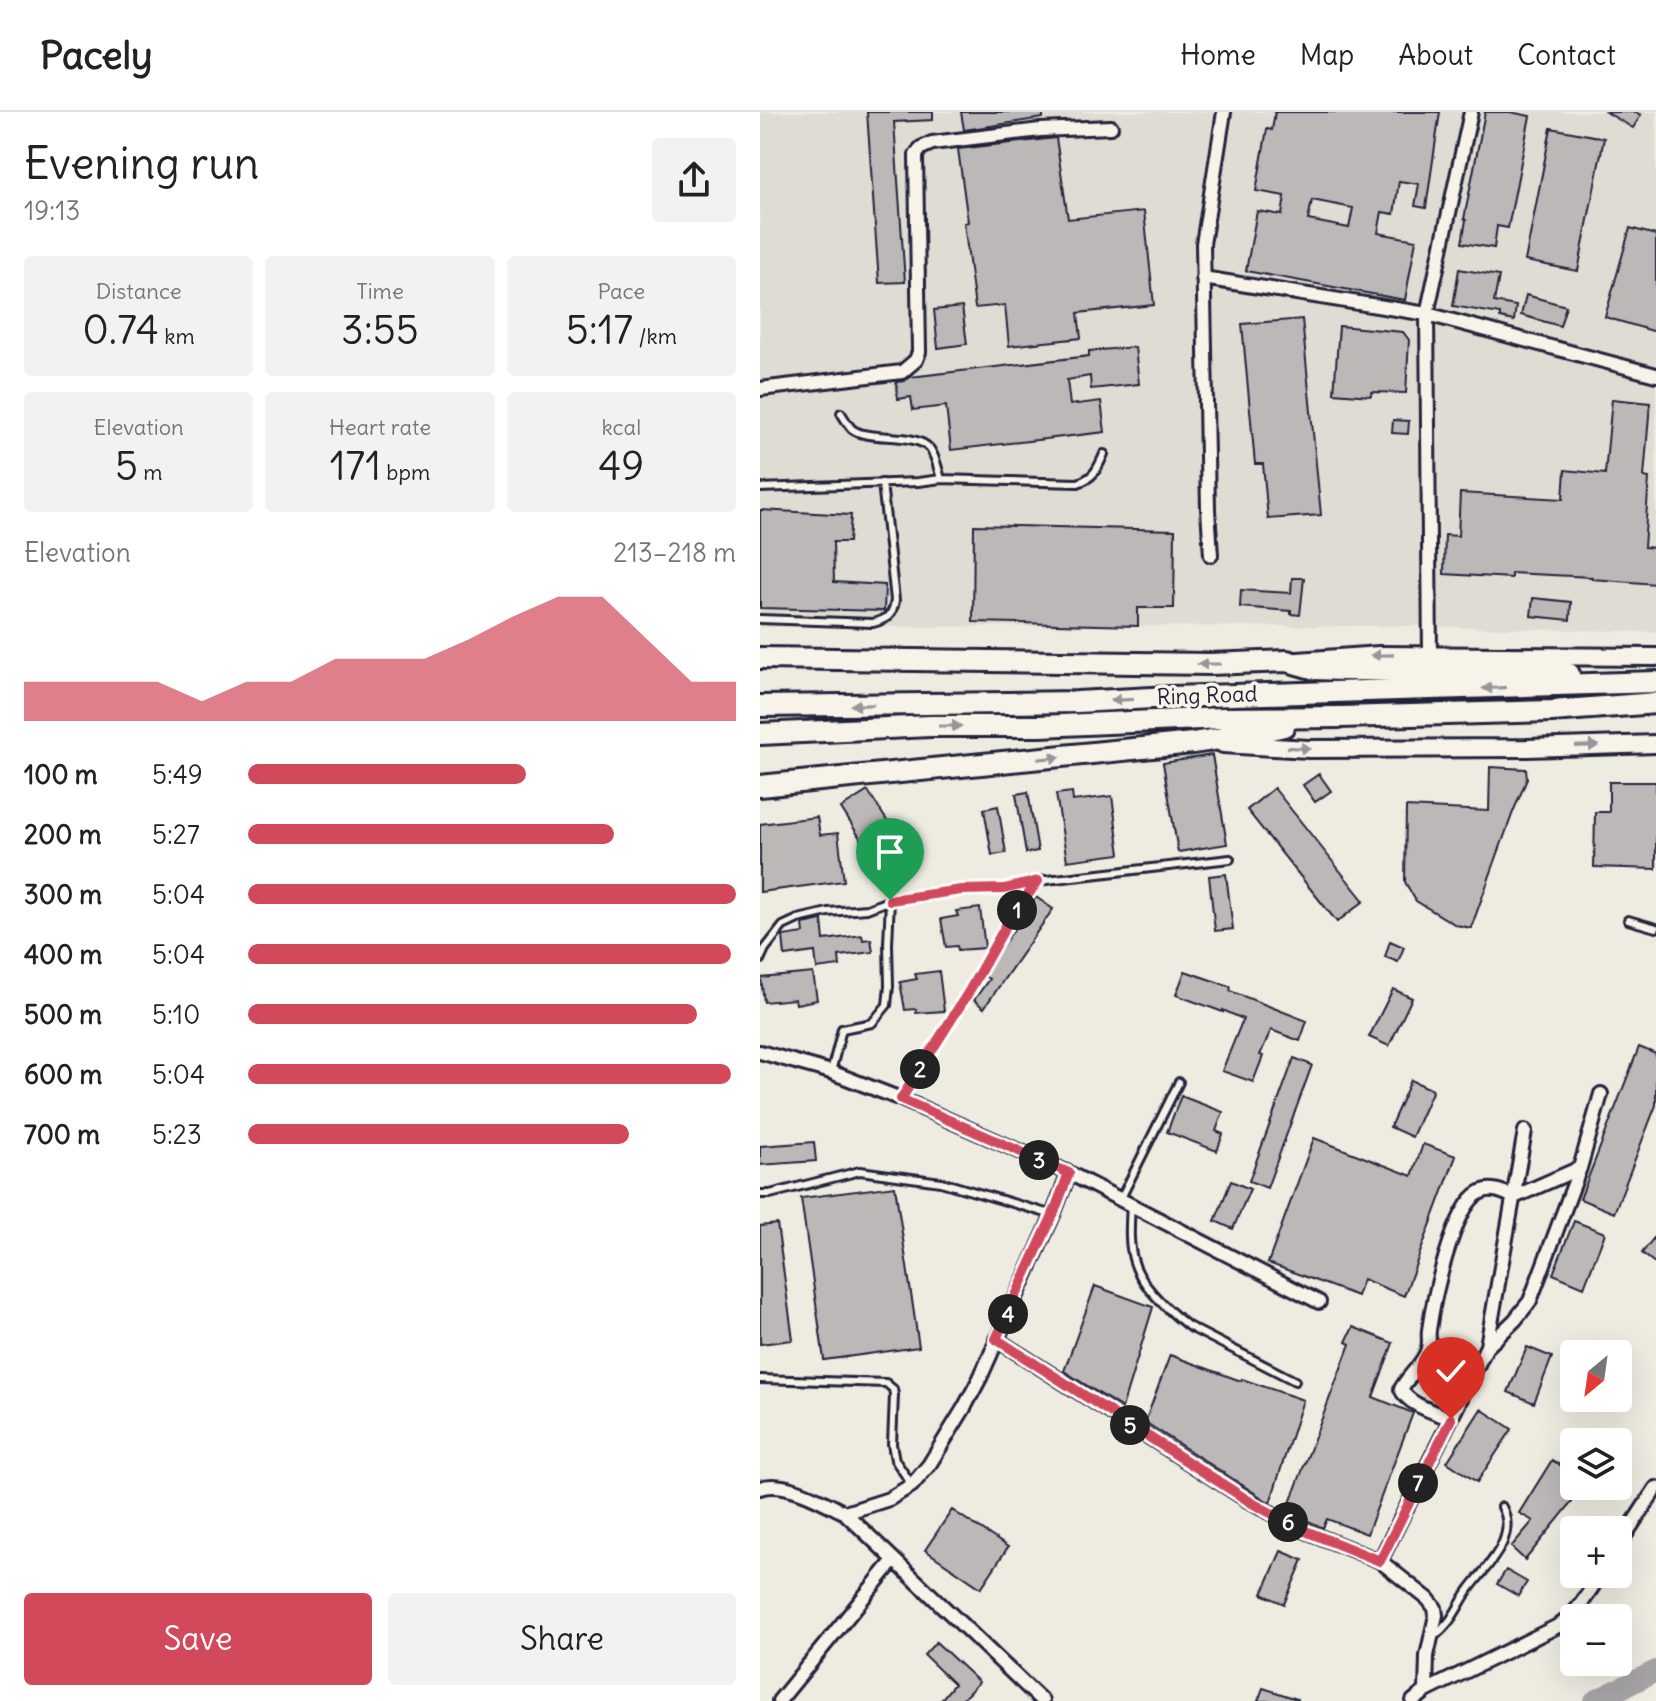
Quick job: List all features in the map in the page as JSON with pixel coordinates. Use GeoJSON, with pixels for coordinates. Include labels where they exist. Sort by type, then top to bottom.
{"type":"FeatureCollection","features":[{"type":"Feature","properties":{"kind":"highway"},"geometry":{"type":"LineString","coordinates":[[760,658],[1210,664],[1287,661],[1315,669],[1537,671],[1648,682]]}},
{"type":"Feature","properties":{"kind":"highway","name":"Ring Road"},"geometry":{"type":"LineString","coordinates":[[760,706],[1077,702],[1648,682]]}},
{"type":"Feature","properties":{"kind":"highway","name":"Ring Road"},"geometry":{"type":"LineString","coordinates":[[760,734],[930,726],[1040,726],[1223,718],[1552,711],[1656,703]]}},
{"type":"Feature","properties":{"kind":"highway"},"geometry":{"type":"LineString","coordinates":[[760,786],[1193,743],[1324,717]]}},
{"type":"Feature","properties":{"kind":"street"},"geometry":{"type":"LineString","coordinates":[[1211,555],[1203,244],[1224,112]]}},
{"type":"Feature","properties":{"kind":"street"},"geometry":{"type":"LineString","coordinates":[[1430,655],[1427,314],[1471,112]]}},
{"type":"Feature","properties":{"kind":"street"},"geometry":{"type":"LineString","coordinates":[[760,389],[902,372],[916,360],[919,352],[916,155],[921,148],[932,143],[1040,130],[1111,127]]}},
{"type":"Feature","properties":{"kind":"street"},"geometry":{"type":"LineString","coordinates":[[1203,278],[1427,314],[1656,375]]}},
{"type":"Feature","properties":{"kind":"street"},"geometry":{"type":"LineString","coordinates":[[1287,661],[1379,655],[1656,657]]}},
{"type":"Feature","properties":{"kind":"street"},"geometry":{"type":"LineString","coordinates":[[1193,743],[1309,749],[1656,744]]}},
{"type":"Feature","properties":{"kind":"street"},"geometry":{"type":"LineString","coordinates":[[760,1052],[831,1072],[901,1099],[1069,1173],[1319,1302]]}},
{"type":"Feature","properties":{"kind":"street"},"geometry":{"type":"LineString","coordinates":[[1487,1346],[1530,1301],[1580,1168],[1601,1094]]}},
{"type":"Feature","properties":{"kind":"street"},"geometry":{"type":"LineString","coordinates":[[1380,1561],[1487,1346],[1525,1131]]}},
{"type":"Feature","properties":{"kind":"street"},"geometry":{"type":"LineString","coordinates":[[1451,1419],[1409,1399],[1401,1389],[1427,1353],[1440,1278],[1456,1227],[1472,1198],[1481,1191],[1495,1189],[1514,1197],[1580,1168]]}},
{"type":"Feature","properties":{"kind":"street"},"geometry":{"type":"LineString","coordinates":[[845,1513],[889,1499],[912,1485],[929,1465],[980,1378],[1069,1173]]}},
{"type":"Feature","properties":{"kind":"street"},"geometry":{"type":"LineString","coordinates":[[996,1339],[1252,1503],[1303,1530],[1380,1561],[1428,1599],[1436,1615],[1427,1656],[1426,1696]]}},
{"type":"Feature","properties":{"kind":"street"},"geometry":{"type":"LineString","coordinates":[[760,1488],[772,1485],[812,1496],[845,1513],[1042,1701]]}},
{"type":"Feature","properties":{"kind":"street"},"geometry":{"type":"LineString","coordinates":[[1632,1525],[1656,1488]]}},
{"type":"Feature","properties":{"kind":"street"},"geometry":{"type":"LineString","coordinates":[[779,1701],[894,1560]]}},
{"type":"Feature","properties":{"kind":"street"},"geometry":{"type":"LineString","coordinates":[[1413,1701],[1560,1625],[1573,1615],[1591,1588]]}},
{"type":"Feature","properties":{"kind":"lane"},"geometry":{"type":"LineString","coordinates":[[841,413],[852,430],[907,439],[928,446],[941,479]]}},
{"type":"Feature","properties":{"kind":"lane"},"geometry":{"type":"LineString","coordinates":[[760,488],[941,479],[1078,483],[1096,472],[1104,454]]}},
{"type":"Feature","properties":{"kind":"lane"},"geometry":{"type":"LineString","coordinates":[[760,619],[873,623],[884,620],[893,611],[895,600],[882,483]]}},
{"type":"Feature","properties":{"kind":"lane"},"geometry":{"type":"LineString","coordinates":[[760,960],[783,926],[828,912],[867,909],[890,900],[961,890],[1004,889],[1038,881],[1230,859]]}},
{"type":"Feature","properties":{"kind":"lane"},"geometry":{"type":"LineString","coordinates":[[901,1099],[968,993],[1008,922],[1038,881]]}},
{"type":"Feature","properties":{"kind":"lane"},"geometry":{"type":"LineString","coordinates":[[831,1072],[842,1029],[872,1023],[887,1005],[890,900]]}},
{"type":"Feature","properties":{"kind":"lane"},"geometry":{"type":"LineString","coordinates":[[1628,920],[1656,928]]}},
{"type":"Feature","properties":{"kind":"lane"},"geometry":{"type":"LineString","coordinates":[[1179,1082],[1126,1201],[1133,1261],[1140,1277],[1172,1314],[1188,1326],[1295,1381]]}},
{"type":"Feature","properties":{"kind":"lane"},"geometry":{"type":"LineString","coordinates":[[760,1194],[860,1171],[941,1182],[1053,1215]]}},
{"type":"Feature","properties":{"kind":"lane"},"geometry":{"type":"LineString","coordinates":[[760,1379],[886,1383],[893,1389],[894,1395],[892,1444],[895,1460],[912,1485]]}},
{"type":"Feature","properties":{"kind":"lane"},"geometry":{"type":"LineString","coordinates":[[1431,1639],[1447,1627],[1470,1588],[1494,1559],[1505,1536],[1508,1517],[1502,1507]]}},
{"type":"Feature","properties":{"kind":"shaded area"},"geometry":{"type":"Polygon","coordinates":[[[760,112],[1656,112],[1656,632],[1415,626],[760,627],[760,112]]]}},
{"type":"Feature","properties":{"kind":"building"},"geometry":{"type":"Polygon","coordinates":[[[867,112],[933,112],[933,120],[894,122],[905,282],[879,283],[867,112]]]}},
{"type":"Feature","properties":{"kind":"building"},"geometry":{"type":"Polygon","coordinates":[[[961,112],[1043,112],[1043,118],[964,130],[961,112]]]}},
{"type":"Feature","properties":{"kind":"building"},"geometry":{"type":"Polygon","coordinates":[[[1275,112],[1440,112],[1426,208],[1415,206],[1419,184],[1399,181],[1394,214],[1382,212],[1378,233],[1416,240],[1405,300],[1246,271],[1257,211],[1282,215],[1285,196],[1256,191],[1267,129],[1272,130],[1275,112]],[[1312,200],[1308,220],[1349,228],[1353,208],[1312,200]]]}},
{"type":"Feature","properties":{"kind":"building"},"geometry":{"type":"Polygon","coordinates":[[[1485,112],[1530,116],[1508,228],[1497,226],[1494,248],[1462,243],[1485,112]]]}},
{"type":"Feature","properties":{"kind":"building"},"geometry":{"type":"Polygon","coordinates":[[[1606,112],[1635,112],[1641,115],[1633,128],[1606,112]]]}},
{"type":"Feature","properties":{"kind":"building"},"geometry":{"type":"Polygon","coordinates":[[[1551,128],[1604,138],[1578,271],[1525,261],[1551,128]]]}},
{"type":"Feature","properties":{"kind":"building"},"geometry":{"type":"Polygon","coordinates":[[[1056,138],[1068,219],[1144,211],[1154,305],[1078,313],[1081,338],[1009,346],[1005,305],[975,308],[958,149],[1056,138]]]}},
{"type":"Feature","properties":{"kind":"building"},"geometry":{"type":"Polygon","coordinates":[[[1630,228],[1656,235],[1656,332],[1605,317],[1630,228]]]}},
{"type":"Feature","properties":{"kind":"building"},"geometry":{"type":"Polygon","coordinates":[[[1459,269],[1499,276],[1494,302],[1516,306],[1514,321],[1500,318],[1500,314],[1453,306],[1459,269]]]}},
{"type":"Feature","properties":{"kind":"building"},"geometry":{"type":"Polygon","coordinates":[[[1526,295],[1566,306],[1560,326],[1521,315],[1526,295]]]}},
{"type":"Feature","properties":{"kind":"building"},"geometry":{"type":"Polygon","coordinates":[[[962,307],[967,344],[938,348],[934,310],[962,307]]]}},
{"type":"Feature","properties":{"kind":"building"},"geometry":{"type":"Polygon","coordinates":[[[1302,319],[1321,515],[1268,519],[1263,464],[1255,464],[1242,324],[1302,319]]]}},
{"type":"Feature","properties":{"kind":"building"},"geometry":{"type":"Polygon","coordinates":[[[1339,326],[1403,332],[1409,340],[1406,393],[1372,392],[1371,396],[1334,393],[1339,326]]]}},
{"type":"Feature","properties":{"kind":"building"},"geometry":{"type":"Polygon","coordinates":[[[1135,347],[1139,384],[1091,389],[1090,376],[1067,380],[1070,405],[1101,401],[1105,432],[951,450],[946,406],[913,410],[911,397],[898,399],[896,382],[910,377],[1089,356],[1089,351],[1135,347]]]}},
{"type":"Feature","properties":{"kind":"building"},"geometry":{"type":"Polygon","coordinates":[[[1612,399],[1650,403],[1644,477],[1649,478],[1644,547],[1656,548],[1656,584],[1511,573],[1511,578],[1444,574],[1445,535],[1458,536],[1460,493],[1563,499],[1565,470],[1605,474],[1612,399]]]}},
{"type":"Feature","properties":{"kind":"building"},"geometry":{"type":"Polygon","coordinates":[[[1393,420],[1409,421],[1408,434],[1392,433],[1393,420]]]}},
{"type":"Feature","properties":{"kind":"building"},"geometry":{"type":"Polygon","coordinates":[[[760,510],[851,515],[849,542],[833,542],[834,582],[885,585],[884,611],[760,608],[760,510]]]}},
{"type":"Feature","properties":{"kind":"building"},"geometry":{"type":"Polygon","coordinates":[[[974,525],[1175,530],[1174,608],[1138,608],[1138,626],[973,622],[974,525]]]}},
{"type":"Feature","properties":{"kind":"building"},"geometry":{"type":"Polygon","coordinates":[[[1292,578],[1304,578],[1300,615],[1291,614],[1291,611],[1240,607],[1241,590],[1291,593],[1292,578]]]}},
{"type":"Feature","properties":{"kind":"building"},"geometry":{"type":"Polygon","coordinates":[[[1533,598],[1571,602],[1570,620],[1531,616],[1533,598]]]}},
{"type":"Feature","properties":{"kind":"building"},"geometry":{"type":"Polygon","coordinates":[[[1212,755],[1227,844],[1178,852],[1163,763],[1212,755]]]}},
{"type":"Feature","properties":{"kind":"building"},"geometry":{"type":"Polygon","coordinates":[[[1490,767],[1526,769],[1527,779],[1471,928],[1456,925],[1416,901],[1405,882],[1406,807],[1489,811],[1490,767]]]}},
{"type":"Feature","properties":{"kind":"building"},"geometry":{"type":"Polygon","coordinates":[[[1319,774],[1331,791],[1315,802],[1303,785],[1319,774]]]}},
{"type":"Feature","properties":{"kind":"building"},"geometry":{"type":"Polygon","coordinates":[[[1609,782],[1656,782],[1656,869],[1594,867],[1595,812],[1609,812],[1609,782]]]}},
{"type":"Feature","properties":{"kind":"building"},"geometry":{"type":"Polygon","coordinates":[[[1274,788],[1364,901],[1337,922],[1247,810],[1274,788]]]}},
{"type":"Feature","properties":{"kind":"building"},"geometry":{"type":"Polygon","coordinates":[[[868,791],[905,849],[878,866],[841,808],[868,791]]]}},
{"type":"Feature","properties":{"kind":"building"},"geometry":{"type":"Polygon","coordinates":[[[1028,792],[1038,851],[1026,853],[1016,794],[1028,792]]]}},
{"type":"Feature","properties":{"kind":"building"},"geometry":{"type":"Polygon","coordinates":[[[1072,792],[1073,801],[1112,796],[1120,854],[1067,861],[1056,794],[1072,792]]]}},
{"type":"Feature","properties":{"kind":"building"},"geometry":{"type":"Polygon","coordinates":[[[998,806],[1006,853],[992,855],[984,809],[998,806]]]}},
{"type":"Feature","properties":{"kind":"building"},"geometry":{"type":"Polygon","coordinates":[[[817,817],[820,835],[838,833],[844,881],[760,892],[760,824],[817,817]]]}},
{"type":"Feature","properties":{"kind":"building"},"geometry":{"type":"Polygon","coordinates":[[[1226,874],[1233,929],[1215,931],[1209,876],[1226,874]]]}},
{"type":"Feature","properties":{"kind":"building"},"geometry":{"type":"Polygon","coordinates":[[[1036,897],[1053,909],[984,1008],[974,1000],[989,979],[984,976],[1036,897]]]}},
{"type":"Feature","properties":{"kind":"building"},"geometry":{"type":"Polygon","coordinates":[[[980,908],[985,948],[958,950],[957,946],[946,947],[941,919],[958,916],[956,911],[980,908]]]}},
{"type":"Feature","properties":{"kind":"building"},"geometry":{"type":"Polygon","coordinates":[[[822,920],[824,940],[862,935],[863,940],[871,939],[873,952],[839,956],[840,966],[817,969],[815,952],[785,956],[783,936],[804,933],[803,924],[822,920]]]}},
{"type":"Feature","properties":{"kind":"building"},"geometry":{"type":"Polygon","coordinates":[[[1390,941],[1404,947],[1398,962],[1385,957],[1390,941]]]}},
{"type":"Feature","properties":{"kind":"building"},"geometry":{"type":"Polygon","coordinates":[[[939,971],[944,1011],[916,1013],[916,1009],[905,1010],[900,982],[917,979],[915,974],[939,971]]]}},
{"type":"Feature","properties":{"kind":"building"},"geometry":{"type":"Polygon","coordinates":[[[1185,971],[1231,987],[1230,991],[1307,1021],[1300,1041],[1271,1030],[1253,1082],[1222,1071],[1243,1019],[1176,995],[1185,971]]]}},
{"type":"Feature","properties":{"kind":"building"},"geometry":{"type":"Polygon","coordinates":[[[813,973],[817,1000],[796,1004],[795,999],[764,1002],[761,978],[813,973]]]}},
{"type":"Feature","properties":{"kind":"building"},"geometry":{"type":"Polygon","coordinates":[[[1393,989],[1412,998],[1389,1046],[1369,1037],[1393,989]]]}},
{"type":"Feature","properties":{"kind":"building"},"geometry":{"type":"Polygon","coordinates":[[[1639,1047],[1656,1054],[1656,1105],[1614,1213],[1580,1199],[1639,1047]]]}},
{"type":"Feature","properties":{"kind":"building"},"geometry":{"type":"Polygon","coordinates":[[[1294,1058],[1312,1065],[1267,1188],[1249,1181],[1294,1058]]]}},
{"type":"Feature","properties":{"kind":"building"},"geometry":{"type":"Polygon","coordinates":[[[1411,1080],[1433,1090],[1412,1137],[1390,1127],[1411,1080]]]}},
{"type":"Feature","properties":{"kind":"building"},"geometry":{"type":"Polygon","coordinates":[[[1181,1096],[1223,1112],[1216,1131],[1223,1134],[1217,1151],[1167,1132],[1181,1096]]]}},
{"type":"Feature","properties":{"kind":"building"},"geometry":{"type":"Polygon","coordinates":[[[1314,1138],[1412,1176],[1423,1144],[1456,1156],[1404,1296],[1363,1279],[1357,1296],[1268,1263],[1314,1138]]]}},
{"type":"Feature","properties":{"kind":"building"},"geometry":{"type":"Polygon","coordinates":[[[814,1142],[816,1161],[760,1165],[760,1146],[814,1142]]]}},
{"type":"Feature","properties":{"kind":"building"},"geometry":{"type":"Polygon","coordinates":[[[1231,1181],[1250,1189],[1233,1229],[1215,1221],[1231,1181]]]}},
{"type":"Feature","properties":{"kind":"building"},"geometry":{"type":"Polygon","coordinates":[[[895,1186],[919,1347],[824,1360],[801,1198],[895,1186]]]}},
{"type":"Feature","properties":{"kind":"building"},"geometry":{"type":"Polygon","coordinates":[[[1574,1221],[1605,1233],[1584,1287],[1553,1274],[1574,1221]]]}},
{"type":"Feature","properties":{"kind":"building"},"geometry":{"type":"Polygon","coordinates":[[[777,1224],[793,1340],[760,1344],[760,1226],[777,1224]]]}},
{"type":"Feature","properties":{"kind":"building"},"geometry":{"type":"Polygon","coordinates":[[[1656,1235],[1656,1264],[1642,1253],[1656,1235]]]}},
{"type":"Feature","properties":{"kind":"building"},"geometry":{"type":"Polygon","coordinates":[[[1095,1286],[1153,1307],[1122,1408],[1064,1371],[1095,1286]]]}},
{"type":"Feature","properties":{"kind":"building"},"geometry":{"type":"Polygon","coordinates":[[[1353,1327],[1393,1343],[1373,1397],[1413,1413],[1367,1534],[1327,1519],[1323,1528],[1287,1511],[1350,1344],[1346,1342],[1353,1327]]]}},
{"type":"Feature","properties":{"kind":"building"},"geometry":{"type":"Polygon","coordinates":[[[1527,1347],[1552,1357],[1534,1403],[1508,1392],[1527,1347]]]}},
{"type":"Feature","properties":{"kind":"building"},"geometry":{"type":"Polygon","coordinates":[[[1170,1355],[1303,1400],[1270,1503],[1145,1422],[1170,1355]]]}},
{"type":"Feature","properties":{"kind":"building"},"geometry":{"type":"Polygon","coordinates":[[[1481,1409],[1512,1429],[1477,1482],[1447,1462],[1481,1409]]]}},
{"type":"Feature","properties":{"kind":"building"},"geometry":{"type":"Polygon","coordinates":[[[1552,1460],[1560,1465],[1560,1500],[1574,1500],[1525,1560],[1511,1547],[1533,1521],[1519,1513],[1552,1460]]]}},
{"type":"Feature","properties":{"kind":"building"},"geometry":{"type":"Polygon","coordinates":[[[952,1510],[1008,1547],[981,1588],[925,1550],[952,1510]]]}},
{"type":"Feature","properties":{"kind":"building"},"geometry":{"type":"Polygon","coordinates":[[[1281,1551],[1303,1560],[1284,1604],[1262,1594],[1281,1551]]]}},
{"type":"Feature","properties":{"kind":"building"},"geometry":{"type":"Polygon","coordinates":[[[1506,1570],[1527,1582],[1518,1596],[1497,1584],[1506,1570]]]}},
{"type":"Feature","properties":{"kind":"building"},"geometry":{"type":"Polygon","coordinates":[[[936,1642],[979,1682],[961,1701],[940,1701],[954,1684],[924,1655],[936,1642]]]}},
{"type":"Feature","properties":{"kind":"building"},"geometry":{"type":"Polygon","coordinates":[[[1263,1688],[1297,1699],[1297,1701],[1258,1701],[1263,1688]]]}},
{"type":"Feature","properties":{"kind":"waterway"},"geometry":{"type":"LineString","coordinates":[[1595,1701],[1656,1671]]}},
{"type":"Feature","properties":{"kind":"route"},"geometry":{"type":"LineString","coordinates":[[890,900],[961,890],[1004,889],[1038,881],[1008,922],[968,993],[901,1099],[1069,1173],[996,1339],[1252,1503],[1303,1530],[1380,1561],[1451,1419]]}}]}
